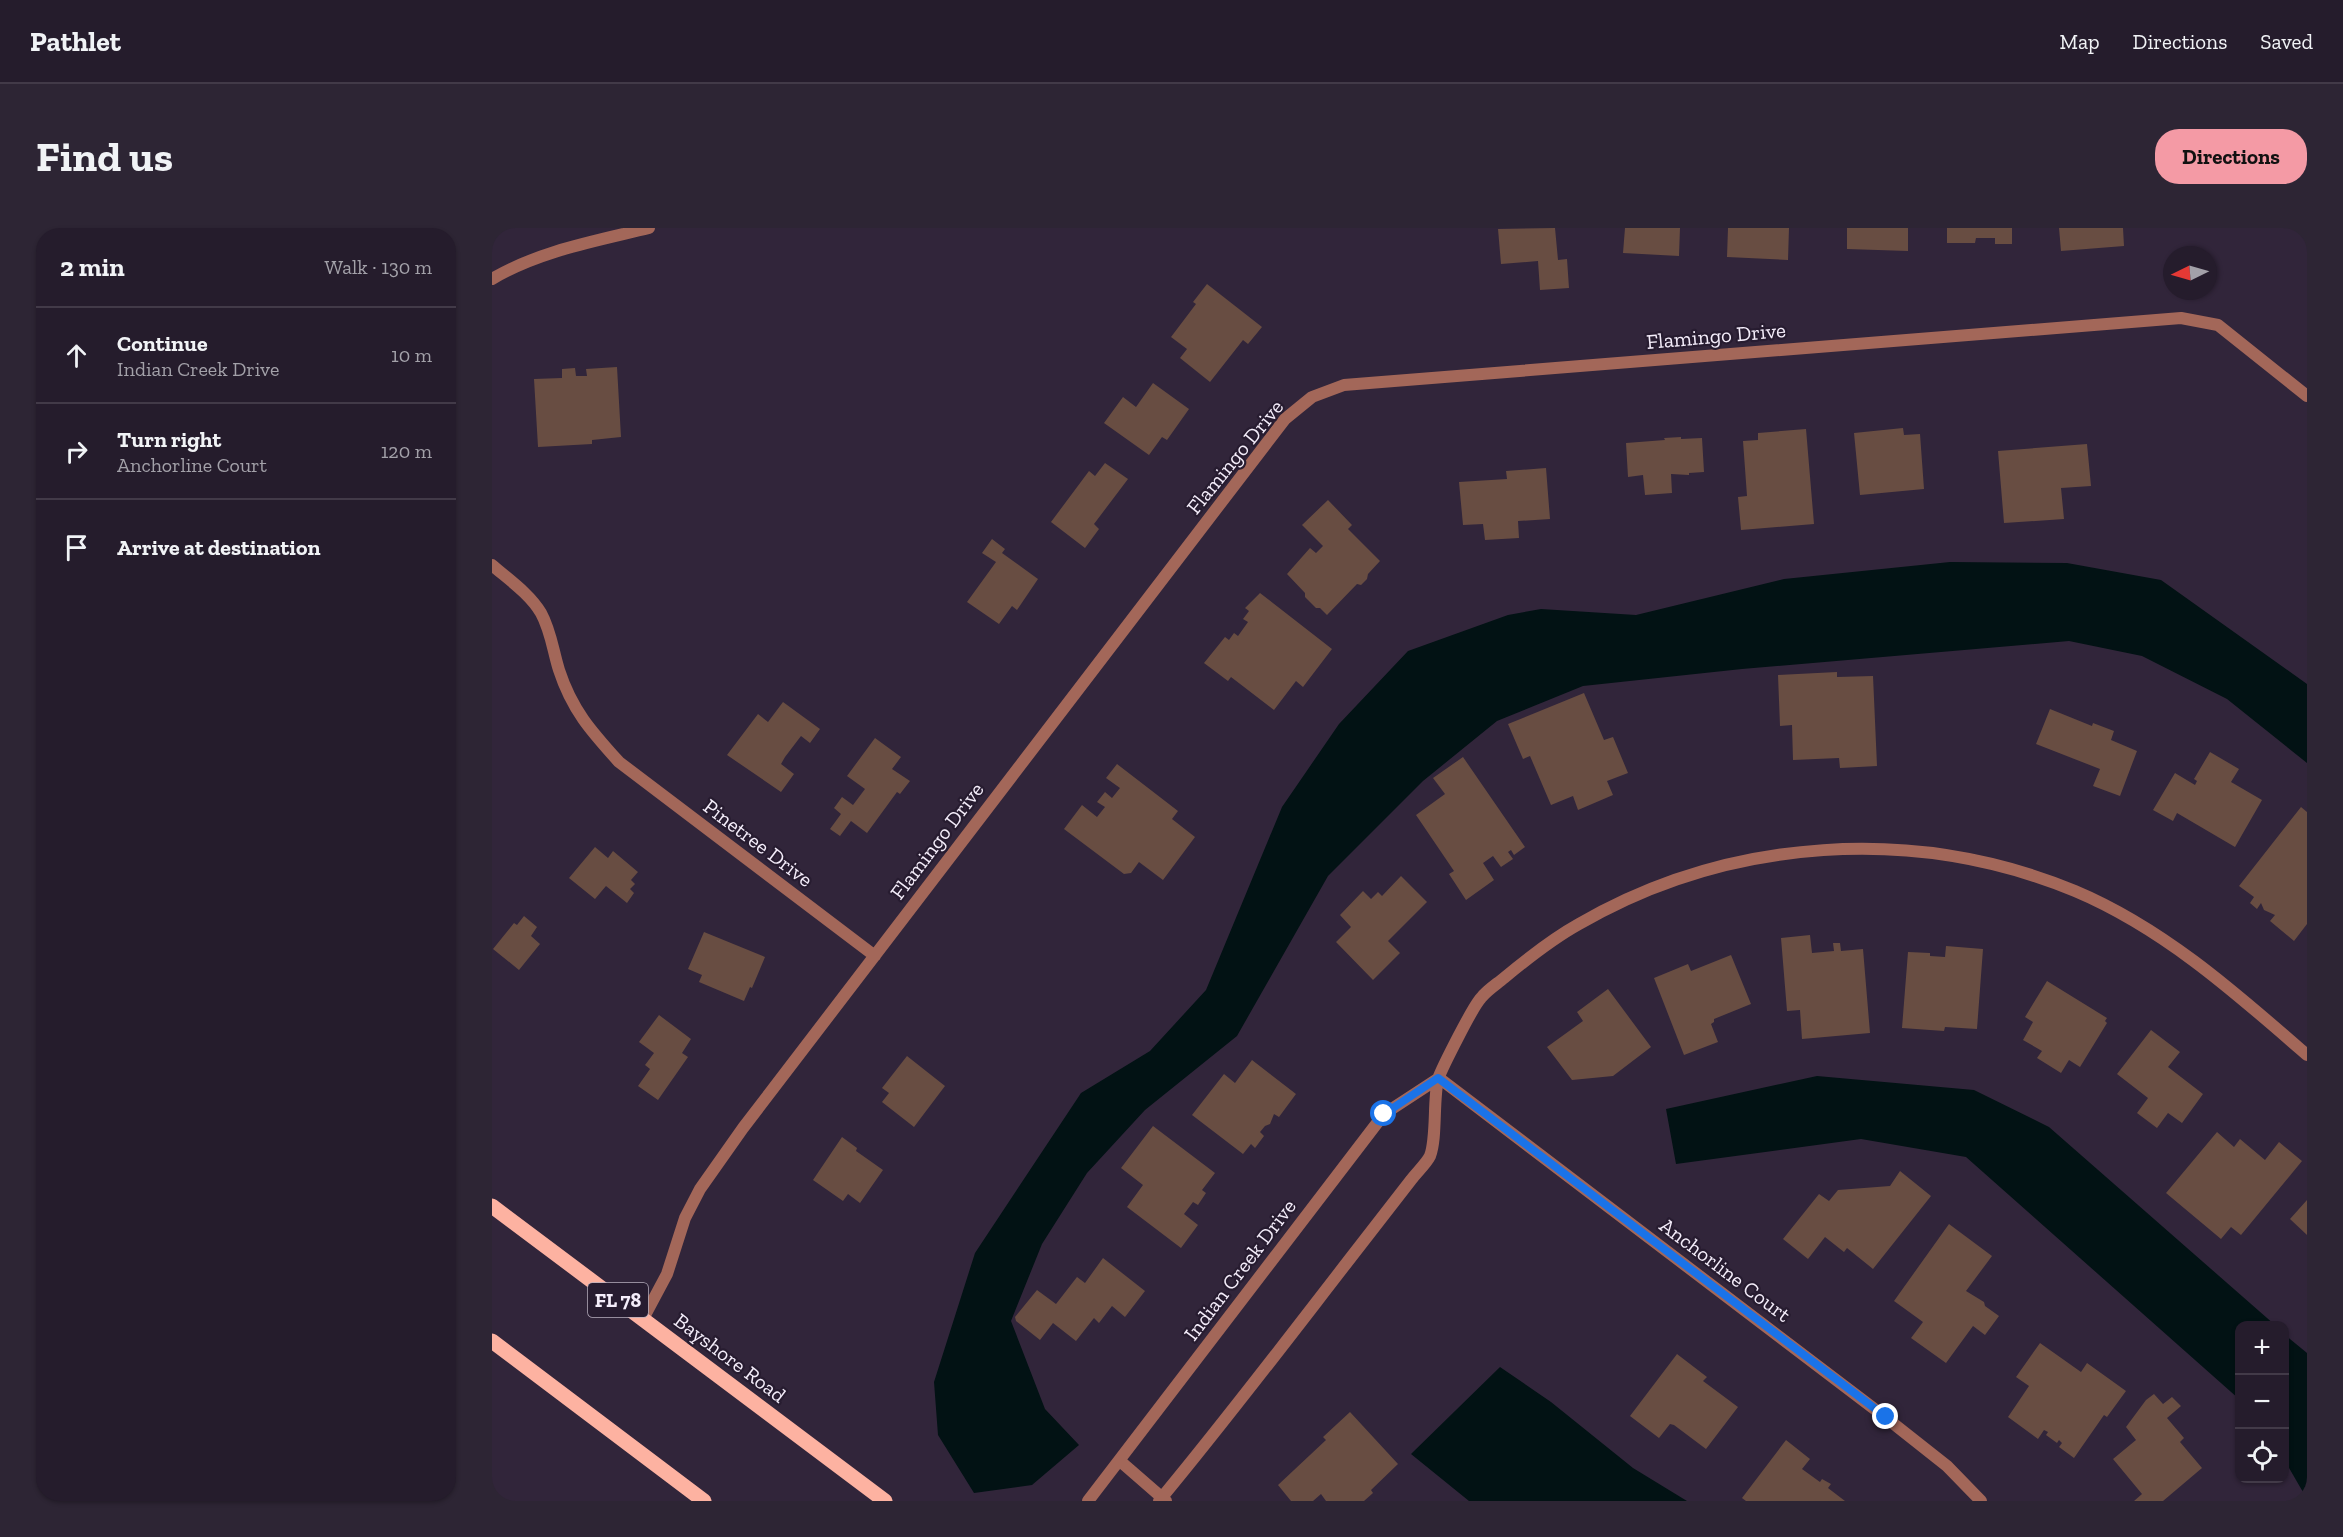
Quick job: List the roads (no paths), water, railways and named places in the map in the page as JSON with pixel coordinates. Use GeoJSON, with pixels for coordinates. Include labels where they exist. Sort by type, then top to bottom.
{"type":"FeatureCollection","features":[{"type":"Feature","properties":{"kind":"main road","name":"Bayshore Road"},"geometry":{"type":"LineString","coordinates":[[492,1206],[885,1501]]}},
{"type":"Feature","properties":{"kind":"main road"},"geometry":{"type":"LineString","coordinates":[[492,1341],[704,1501]]}},
{"type":"Feature","properties":{"kind":"street"},"geometry":{"type":"LineString","coordinates":[[492,279],[528,262],[572,246],[649,228]]}},
{"type":"Feature","properties":{"kind":"street","name":"Flamingo Drive"},"geometry":{"type":"LineString","coordinates":[[643,1319],[667,1274],[685,1218],[700,1188],[743,1128],[1286,418],[1312,397],[1344,385],[2181,318],[2218,325],[2307,396]]}},
{"type":"Feature","properties":{"kind":"street","name":"Pinetree Drive"},"geometry":{"type":"LineString","coordinates":[[492,565],[540,612],[549,631],[558,669],[569,697],[585,724],[619,762],[875,956]]}},
{"type":"Feature","properties":{"kind":"street","name":"Indian Creek Drive"},"geometry":{"type":"LineString","coordinates":[[1162,1500],[1430,1155],[1438,1078],[1480,999],[1533,953],[1565,932],[1608,908],[1660,885],[1734,862],[1801,851],[1836,849],[1904,851],[1973,859],[2044,879],[2079,893],[2143,927],[2199,964],[2307,1055]]}},
{"type":"Feature","properties":{"kind":"street","name":"Indian Creek Drive"},"geometry":{"type":"LineString","coordinates":[[1088,1501],[1384,1114],[1438,1078]]}},
{"type":"Feature","properties":{"kind":"street","name":"Anchorline Court"},"geometry":{"type":"LineString","coordinates":[[1438,1078],[1886,1417],[1947,1466],[1981,1501]]}},
{"type":"Feature","properties":{"kind":"street"},"geometry":{"type":"LineString","coordinates":[[1120,1461],[1162,1500]]}}]}
